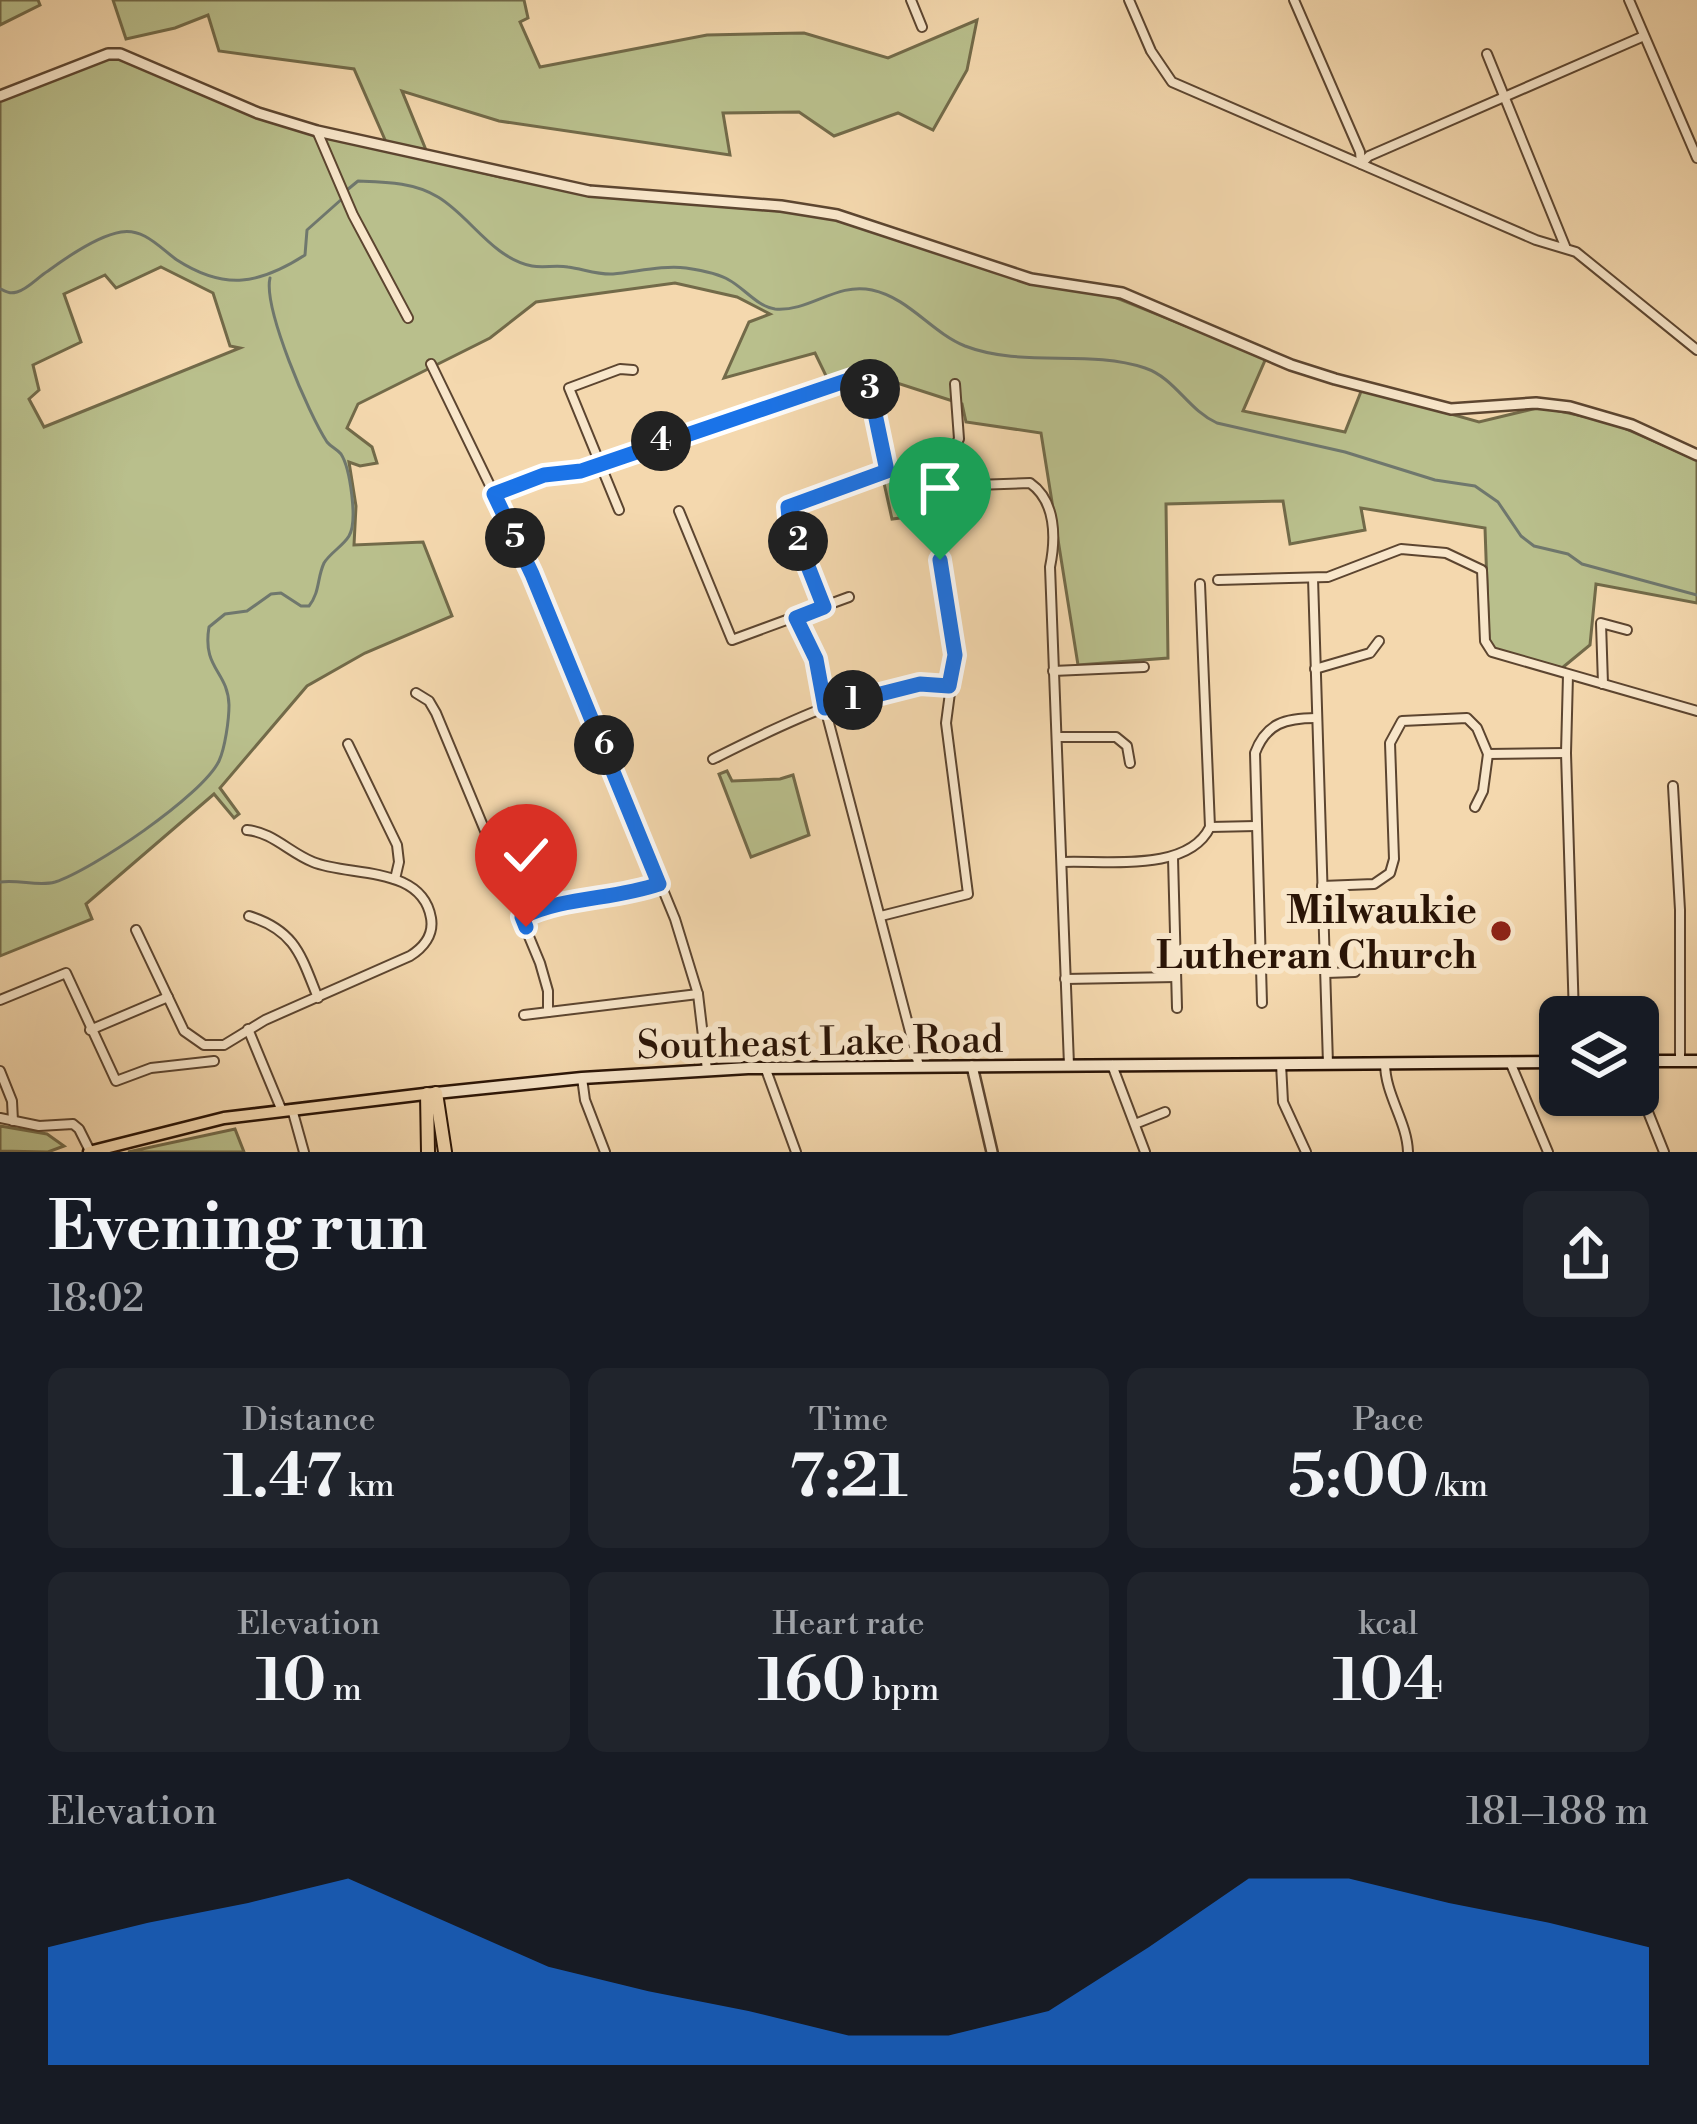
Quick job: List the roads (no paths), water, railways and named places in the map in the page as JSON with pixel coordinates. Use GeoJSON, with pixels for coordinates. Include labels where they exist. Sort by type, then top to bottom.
{"type":"FeatureCollection","features":[{"type":"Feature","properties":{"kind":"highway"},"geometry":{"type":"LineString","coordinates":[[428,1152],[431,1093]]}},
{"type":"Feature","properties":{"kind":"highway"},"geometry":{"type":"LineString","coordinates":[[431,1093],[445,1152]]}},
{"type":"Feature","properties":{"kind":"main road"},"geometry":{"type":"LineString","coordinates":[[1659,1061],[1697,1060]]}},
{"type":"Feature","properties":{"kind":"main road","name":"Southeast Lake Road"},"geometry":{"type":"LineString","coordinates":[[89,1152],[176,1128],[287,1110],[582,1078],[707,1070],[1539,1062]]}},
{"type":"Feature","properties":{"kind":"street"},"geometry":{"type":"LineString","coordinates":[[910,0],[922,27]]}},
{"type":"Feature","properties":{"kind":"street"},"geometry":{"type":"LineString","coordinates":[[1130,0],[1166,76],[1216,104],[1536,240],[1565,246],[1697,350]]}},
{"type":"Feature","properties":{"kind":"street"},"geometry":{"type":"LineString","coordinates":[[1294,0],[1360,152],[1361,164]]}},
{"type":"Feature","properties":{"kind":"street"},"geometry":{"type":"LineString","coordinates":[[1629,0],[1697,158]]}},
{"type":"Feature","properties":{"kind":"street"},"geometry":{"type":"LineString","coordinates":[[1361,164],[1369,156],[1504,95],[1645,36]]}},
{"type":"Feature","properties":{"kind":"street"},"geometry":{"type":"LineString","coordinates":[[0,95],[114,53],[259,113],[317,131],[589,191],[837,215],[1031,279],[1122,293],[1334,379],[1451,409],[1536,403],[1570,407],[1632,425],[1697,454]]}},
{"type":"Feature","properties":{"kind":"street"},"geometry":{"type":"LineString","coordinates":[[1486,54],[1565,246]]}},
{"type":"Feature","properties":{"kind":"street"},"geometry":{"type":"LineString","coordinates":[[317,131],[338,185],[407,318]]}},
{"type":"Feature","properties":{"kind":"street"},"geometry":{"type":"LineString","coordinates":[[431,364],[532,574],[659,884],[698,994],[707,1070]]}},
{"type":"Feature","properties":{"kind":"street"},"geometry":{"type":"LineString","coordinates":[[619,510],[569,388],[620,369],[633,370]]}},
{"type":"Feature","properties":{"kind":"street"},"geometry":{"type":"LineString","coordinates":[[494,494],[544,475],[575,472],[860,376],[869,385],[887,471]]}},
{"type":"Feature","properties":{"kind":"street"},"geometry":{"type":"LineString","coordinates":[[824,607],[788,507],[887,471],[927,468],[950,454],[959,432],[955,384]]}},
{"type":"Feature","properties":{"kind":"street"},"geometry":{"type":"LineString","coordinates":[[975,485],[1030,483],[1044,494],[1052,518],[1069,1065]]}},
{"type":"Feature","properties":{"kind":"street"},"geometry":{"type":"LineString","coordinates":[[680,511],[732,640],[849,597]]}},
{"type":"Feature","properties":{"kind":"street"},"geometry":{"type":"LineString","coordinates":[[1218,580],[1313,578],[1340,573],[1401,549],[1446,553],[1482,570],[1486,648],[1697,711]]}},
{"type":"Feature","properties":{"kind":"street"},"geometry":{"type":"LineString","coordinates":[[880,916],[968,894],[946,723],[955,655],[940,560]]}},
{"type":"Feature","properties":{"kind":"street"},"geometry":{"type":"LineString","coordinates":[[1313,578],[1328,1064]]}},
{"type":"Feature","properties":{"kind":"street"},"geometry":{"type":"LineString","coordinates":[[1061,862],[1173,858],[1194,849],[1210,827],[1200,584]]}},
{"type":"Feature","properties":{"kind":"street"},"geometry":{"type":"LineString","coordinates":[[796,618],[816,659],[919,1066]]}},
{"type":"Feature","properties":{"kind":"street"},"geometry":{"type":"LineString","coordinates":[[1603,684],[1600,623],[1627,630]]}},
{"type":"Feature","properties":{"kind":"street"},"geometry":{"type":"LineString","coordinates":[[1315,669],[1370,653],[1379,641]]}},
{"type":"Feature","properties":{"kind":"street"},"geometry":{"type":"LineString","coordinates":[[1054,671],[1144,667]]}},
{"type":"Feature","properties":{"kind":"street"},"geometry":{"type":"LineString","coordinates":[[1568,675],[1573,996]]}},
{"type":"Feature","properties":{"kind":"street"},"geometry":{"type":"LineString","coordinates":[[713,759],[825,708],[920,684],[949,686]]}},
{"type":"Feature","properties":{"kind":"street"},"geometry":{"type":"LineString","coordinates":[[416,693],[436,713],[522,917],[546,980],[548,1012]]}},
{"type":"Feature","properties":{"kind":"street"},"geometry":{"type":"LineString","coordinates":[[1262,1004],[1253,763],[1264,734],[1282,721],[1316,718]]}},
{"type":"Feature","properties":{"kind":"street"},"geometry":{"type":"LineString","coordinates":[[1322,886],[1375,884],[1390,873],[1394,859],[1390,742],[1402,721],[1467,718],[1477,728],[1488,754],[1483,791],[1475,807]]}},
{"type":"Feature","properties":{"kind":"street"},"geometry":{"type":"LineString","coordinates":[[1057,737],[1116,737],[1126,746],[1130,764]]}},
{"type":"Feature","properties":{"kind":"street"},"geometry":{"type":"LineString","coordinates":[[348,744],[397,844],[395,879]]}},
{"type":"Feature","properties":{"kind":"street"},"geometry":{"type":"LineString","coordinates":[[1488,754],[1566,753]]}},
{"type":"Feature","properties":{"kind":"street"},"geometry":{"type":"LineString","coordinates":[[1673,786],[1680,910],[1680,1061]]}},
{"type":"Feature","properties":{"kind":"street"},"geometry":{"type":"LineString","coordinates":[[1210,827],[1256,826]]}},
{"type":"Feature","properties":{"kind":"street"},"geometry":{"type":"LineString","coordinates":[[136,929],[184,1031],[198,1043],[224,1045],[248,1029],[410,956],[428,940],[432,920],[428,908],[395,879],[328,868],[297,855],[263,831],[247,830]]}},
{"type":"Feature","properties":{"kind":"street"},"geometry":{"type":"LineString","coordinates":[[1173,858],[1177,1008]]}},
{"type":"Feature","properties":{"kind":"street"},"geometry":{"type":"LineString","coordinates":[[522,917],[551,905],[622,896],[659,884]]}},
{"type":"Feature","properties":{"kind":"street"},"geometry":{"type":"LineString","coordinates":[[249,916],[274,924],[299,950],[318,998]]}},
{"type":"Feature","properties":{"kind":"street"},"geometry":{"type":"LineString","coordinates":[[1326,973],[1354,972]]}},
{"type":"Feature","properties":{"kind":"street"},"geometry":{"type":"LineString","coordinates":[[0,1000],[66,973],[116,1081],[151,1068],[214,1061]]}},
{"type":"Feature","properties":{"kind":"street"},"geometry":{"type":"LineString","coordinates":[[1065,979],[1176,977]]}},
{"type":"Feature","properties":{"kind":"street"},"geometry":{"type":"LineString","coordinates":[[524,1015],[698,994]]}},
{"type":"Feature","properties":{"kind":"street"},"geometry":{"type":"LineString","coordinates":[[90,1030],[168,997]]}},
{"type":"Feature","properties":{"kind":"street"},"geometry":{"type":"LineString","coordinates":[[248,1029],[304,1152]]}},
{"type":"Feature","properties":{"kind":"street"},"geometry":{"type":"LineString","coordinates":[[1510,1062],[1548,1152]]}},
{"type":"Feature","properties":{"kind":"street"},"geometry":{"type":"LineString","coordinates":[[1385,1063],[1386,1082],[1408,1152]]}},
{"type":"Feature","properties":{"kind":"street"},"geometry":{"type":"LineString","coordinates":[[1281,1064],[1283,1102],[1306,1152]]}},
{"type":"Feature","properties":{"kind":"street"},"geometry":{"type":"LineString","coordinates":[[1112,1065],[1145,1152]]}},
{"type":"Feature","properties":{"kind":"street"},"geometry":{"type":"LineString","coordinates":[[972,1066],[992,1152]]}},
{"type":"Feature","properties":{"kind":"street"},"geometry":{"type":"LineString","coordinates":[[765,1067],[796,1152]]}},
{"type":"Feature","properties":{"kind":"street"},"geometry":{"type":"LineString","coordinates":[[0,1071],[12,1101],[13,1121]]}},
{"type":"Feature","properties":{"kind":"street"},"geometry":{"type":"LineString","coordinates":[[582,1078],[585,1100],[605,1152]]}},
{"type":"Feature","properties":{"kind":"street"},"geometry":{"type":"LineString","coordinates":[[1135,1124],[1166,1112]]}},
{"type":"Feature","properties":{"kind":"street"},"geometry":{"type":"LineString","coordinates":[[1650,1116],[1664,1152]]}},
{"type":"Feature","properties":{"kind":"street"},"geometry":{"type":"LineString","coordinates":[[0,1118],[39,1126],[73,1124],[89,1152]]}},
{"type":"Feature","properties":{"kind":"waterway"},"geometry":{"type":"LineString","coordinates":[[347,190],[358,181],[429,192],[505,255],[532,266],[607,274],[668,267],[697,270],[725,278],[775,309],[847,290],[872,290],[897,300],[965,346],[1009,356],[1101,360],[1145,368],[1217,423],[1345,452],[1435,480],[1475,486],[1498,502],[1521,536],[1534,546],[1697,595]]}},
{"type":"Feature","properties":{"kind":"waterway"},"geometry":{"type":"LineString","coordinates":[[0,289],[21,290],[92,242],[129,232],[144,236],[194,270],[227,280],[257,278],[305,255],[307,230],[343,198]]}},
{"type":"Feature","properties":{"kind":"waterway"},"geometry":{"type":"LineString","coordinates":[[0,882],[49,883],[72,875],[144,830],[209,776],[225,742],[229,705],[209,652],[209,627],[225,614],[247,611],[271,594],[281,593],[309,606],[324,563],[349,536],[353,507],[347,471],[341,454],[319,428],[289,361],[273,312],[270,278]]}},
{"type":"Feature","properties":{"kind":"place","name":"Milwaukie Lutheran Church"},"geometry":{"type":"Point","coordinates":[1501,931]}}]}
